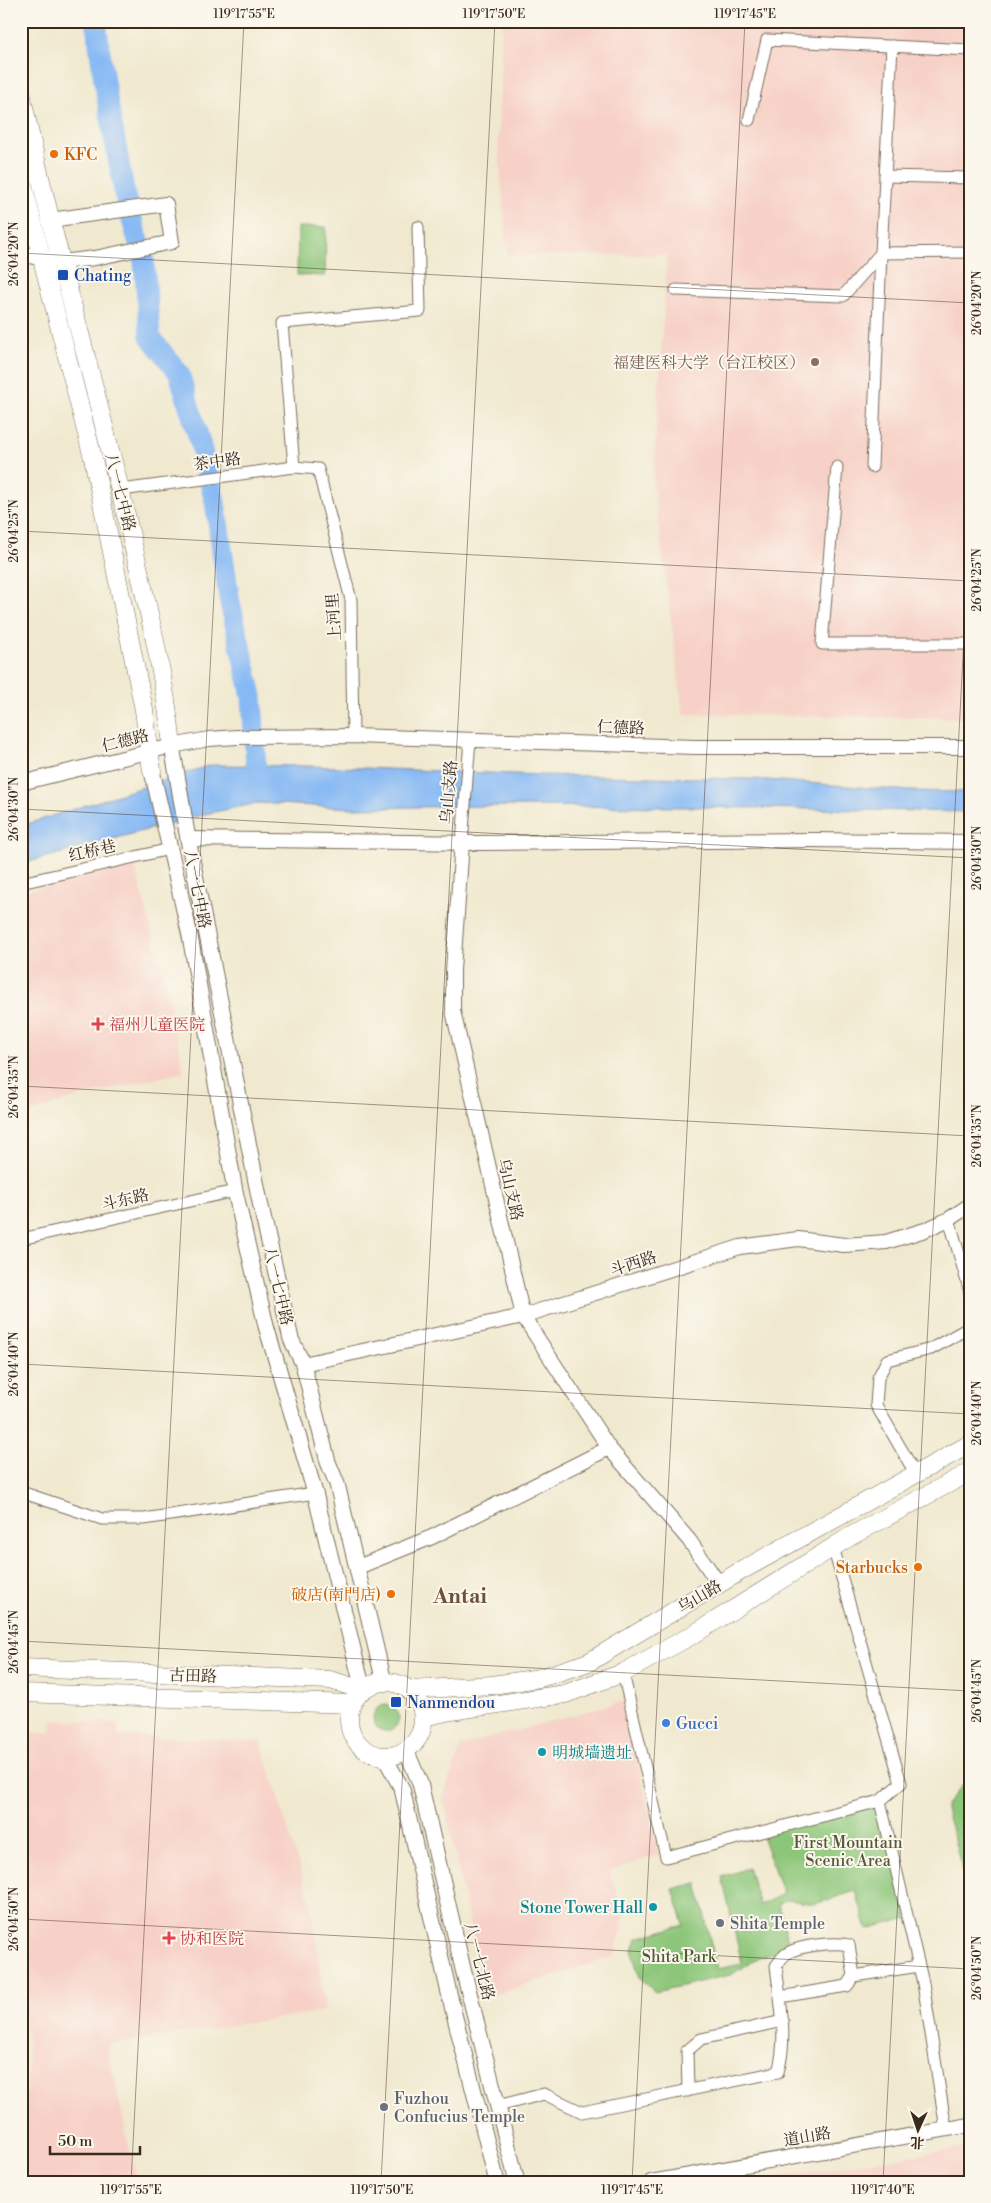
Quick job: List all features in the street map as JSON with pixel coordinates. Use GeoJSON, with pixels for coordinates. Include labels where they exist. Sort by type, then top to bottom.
{"type":"FeatureCollection","features":[{"type":"Feature","properties":{"kind":"main road","name":"八一七中路"},"geometry":{"type":"LineString","coordinates":[[21,93],[50,220],[121,490],[167,704],[188,839],[261,1207],[291,1339],[303,1364],[328,1462],[337,1484],[384,1682]]}},
{"type":"Feature","properties":{"kind":"main road","name":"八一七中路"},"geometry":{"type":"LineString","coordinates":[[21,177],[27,222],[42,258],[93,458],[144,710],[148,753],[190,936],[235,1191],[266,1326],[315,1493],[363,1690]]}},
{"type":"Feature","properties":{"kind":"main road"},"geometry":{"type":"LineString","coordinates":[[27,222],[50,220]]}},
{"type":"Feature","properties":{"kind":"main road"},"geometry":{"type":"LineString","coordinates":[[21,254],[62,262]]}},
{"type":"Feature","properties":{"kind":"main road","name":"乌山路"},"geometry":{"type":"LineString","coordinates":[[410,1690],[492,1685],[540,1678],[589,1662],[719,1584],[970,1444]]}},
{"type":"Feature","properties":{"kind":"main road","name":"乌山路"},"geometry":{"type":"LineString","coordinates":[[424,1717],[566,1694],[623,1673],[694,1634],[833,1547],[970,1472]]}},
{"type":"Feature","properties":{"kind":"main road","name":"古田路"},"geometry":{"type":"LineString","coordinates":[[21,1668],[330,1680],[363,1690]]}},
{"type":"Feature","properties":{"kind":"main road"},"geometry":{"type":"LineString","coordinates":[[384,1682],[402,1685],[410,1690],[422,1707],[424,1717],[419,1736],[406,1750],[395,1755],[384,1756],[367,1750],[354,1738],[349,1716],[352,1704],[363,1690],[376,1683],[384,1682]]}},
{"type":"Feature","properties":{"kind":"main road","name":"古田路"},"geometry":{"type":"LineString","coordinates":[[21,1694],[352,1704]]}},
{"type":"Feature","properties":{"kind":"main road","name":"八一七北路"},"geometry":{"type":"LineString","coordinates":[[406,1750],[420,1783],[517,2182]]}},
{"type":"Feature","properties":{"kind":"main road"},"geometry":{"type":"LineString","coordinates":[[384,1756],[402,1789],[452,2006],[497,2182]]}},
{"type":"Feature","properties":{"kind":"street"},"geometry":{"type":"LineString","coordinates":[[749,120],[767,40],[970,50]]}},
{"type":"Feature","properties":{"kind":"street"},"geometry":{"type":"LineString","coordinates":[[872,467],[880,253],[892,46]]}},
{"type":"Feature","properties":{"kind":"street"},"geometry":{"type":"LineString","coordinates":[[885,176],[970,178]]}},
{"type":"Feature","properties":{"kind":"street"},"geometry":{"type":"LineString","coordinates":[[50,220],[166,204],[172,242],[124,253],[62,262]]}},
{"type":"Feature","properties":{"kind":"street"},"geometry":{"type":"LineString","coordinates":[[294,467],[282,323],[420,312],[418,227]]}},
{"type":"Feature","properties":{"kind":"street"},"geometry":{"type":"LineString","coordinates":[[676,290],[843,296],[880,253],[970,252]]}},
{"type":"Feature","properties":{"kind":"street","name":"茶中路"},"geometry":{"type":"LineString","coordinates":[[121,490],[294,467],[318,470]]}},
{"type":"Feature","properties":{"kind":"street"},"geometry":{"type":"LineString","coordinates":[[837,467],[822,644],[970,644]]}},
{"type":"Feature","properties":{"kind":"street","name":"上河里"},"geometry":{"type":"LineString","coordinates":[[318,470],[351,600],[353,736]]}},
{"type":"Feature","properties":{"kind":"street","name":"仁德路"},"geometry":{"type":"LineString","coordinates":[[21,783],[148,753],[173,751],[209,739],[238,737],[353,736],[694,747],[970,747]]}},
{"type":"Feature","properties":{"kind":"street","name":"乌山支路"},"geometry":{"type":"LineString","coordinates":[[470,740],[453,970],[453,1011],[523,1316],[609,1448],[689,1540],[719,1584]]}},
{"type":"Feature","properties":{"kind":"street"},"geometry":{"type":"LineString","coordinates":[[188,839],[462,843],[812,840],[970,842]]}},
{"type":"Feature","properties":{"kind":"street","name":"红桥巷"},"geometry":{"type":"LineString","coordinates":[[21,883],[170,848]]}},
{"type":"Feature","properties":{"kind":"street","name":"斗东路"},"geometry":{"type":"LineString","coordinates":[[21,1239],[235,1191]]}},
{"type":"Feature","properties":{"kind":"street","name":"斗西路"},"geometry":{"type":"LineString","coordinates":[[303,1364],[523,1316],[740,1247],[798,1238],[821,1243],[866,1245],[906,1236],[949,1220],[970,1205]]}},
{"type":"Feature","properties":{"kind":"street"},"geometry":{"type":"LineString","coordinates":[[949,1220],[970,1292]]}},
{"type":"Feature","properties":{"kind":"street"},"geometry":{"type":"LineString","coordinates":[[915,1473],[876,1405],[878,1378],[887,1360],[931,1349],[970,1326]]}},
{"type":"Feature","properties":{"kind":"street"},"geometry":{"type":"LineString","coordinates":[[358,1567],[432,1537],[609,1448]]}},
{"type":"Feature","properties":{"kind":"street"},"geometry":{"type":"LineString","coordinates":[[21,1492],[102,1520],[144,1519],[315,1493]]}},
{"type":"Feature","properties":{"kind":"street"},"geometry":{"type":"LineString","coordinates":[[623,1673],[666,1857],[880,1801],[901,1783],[833,1547]]}},
{"type":"Feature","properties":{"kind":"street"},"geometry":{"type":"LineString","coordinates":[[880,1801],[919,1966],[946,2129]]}},
{"type":"Feature","properties":{"kind":"street"},"geometry":{"type":"LineString","coordinates":[[498,2106],[544,2094],[582,2112],[778,2072],[781,2062],[783,2021],[776,1966],[783,1955],[793,1950],[838,1943],[849,1945],[854,1976],[848,1986],[780,1997]]}},
{"type":"Feature","properties":{"kind":"street"},"geometry":{"type":"LineString","coordinates":[[854,1976],[919,1966]]}},
{"type":"Feature","properties":{"kind":"street"},"geometry":{"type":"LineString","coordinates":[[688,2091],[687,2051],[701,2039],[783,2021]]}},
{"type":"Feature","properties":{"kind":"street","name":"道山路"},"geometry":{"type":"LineString","coordinates":[[651,2182],[970,2125]]}},
{"type":"Feature","properties":{"kind":"shaded area","name":"福建医科大学（台江校区）"},"geometry":{"type":"Polygon","coordinates":[[[502,21],[970,21],[970,718],[683,714],[653,480],[667,255],[507,255],[498,140],[502,21]]]}},
{"type":"Feature","properties":{"kind":"shaded area","name":"福州儿童医院"},"geometry":{"type":"Polygon","coordinates":[[[135,865],[166,988],[184,1072],[80,1096],[21,1116],[21,892],[135,865]]]}},
{"type":"Feature","properties":{"kind":"shaded area"},"geometry":{"type":"Polygon","coordinates":[[[624,1701],[659,1855],[609,1871],[624,1916],[615,1956],[485,1998],[443,1797],[461,1746],[624,1701]]]}},
{"type":"Feature","properties":{"kind":"shaded area","name":"协和医院"},"geometry":{"type":"Polygon","coordinates":[[[52,1720],[118,1723],[118,1736],[261,1741],[312,1908],[325,2011],[107,2045],[137,2182],[21,2182],[21,2108],[27,2088],[28,2046],[21,1990],[21,1733],[51,1733],[52,1720]]]}},
{"type":"Feature","properties":{"kind":"shaded area"},"geometry":{"type":"Polygon","coordinates":[[[966,2147],[970,2167],[970,2182],[744,2182],[966,2147]]]}},
{"type":"Feature","properties":{"kind":"green space"},"geometry":{"type":"Polygon","coordinates":[[[298,227],[326,227],[325,276],[297,275],[298,227]]]}},
{"type":"Feature","properties":{"kind":"green space"},"geometry":{"type":"Polygon","coordinates":[[[386,1705],[395,1709],[399,1718],[395,1727],[386,1731],[377,1727],[373,1718],[377,1709],[386,1705]]]}},
{"type":"Feature","properties":{"kind":"green space"},"geometry":{"type":"Polygon","coordinates":[[[970,1776],[970,1880],[965,1880],[945,1806],[970,1776]]]}},
{"type":"Feature","properties":{"kind":"green space"},"geometry":{"type":"Polygon","coordinates":[[[880,1801],[908,1918],[867,1929],[856,1891],[814,1904],[789,1900],[778,1904],[790,1948],[757,1959],[730,1975],[655,1992],[640,1978],[632,1953],[637,1938],[684,1925],[673,1889],[697,1883],[717,1969],[742,1964],[722,1877],[748,1868],[760,1905],[783,1894],[761,1833],[880,1801]]]}},
{"type":"Feature","properties":{"kind":"water"},"geometry":{"type":"Polygon","coordinates":[[[211,765],[313,766],[539,775],[754,779],[911,791],[970,792],[970,812],[704,807],[486,806],[353,808],[258,803],[209,813],[21,864],[21,826],[211,765]]]}},
{"type":"Feature","properties":{"kind":"waterway"},"geometry":{"type":"LineString","coordinates":[[96,21],[104,81],[125,196],[144,261],[150,337],[179,373],[200,442],[215,502],[230,603],[252,696],[257,786]]}},
{"type":"Feature","properties":{"kind":"place","name":"KFC"},"geometry":{"type":"Point","coordinates":[54,154]}},
{"type":"Feature","properties":{"kind":"place","name":"Chating"},"geometry":{"type":"Point","coordinates":[63,275]}},
{"type":"Feature","properties":{"kind":"place","name":"福建医科大学（台江校区）"},"geometry":{"type":"Point","coordinates":[815,362]}},
{"type":"Feature","properties":{"kind":"place","name":"福州儿童医院"},"geometry":{"type":"Point","coordinates":[98,1024]}},
{"type":"Feature","properties":{"kind":"place","name":"Starbucks"},"geometry":{"type":"Point","coordinates":[918,1567]}},
{"type":"Feature","properties":{"kind":"place","name":"破店(南門店)"},"geometry":{"type":"Point","coordinates":[391,1594]}},
{"type":"Feature","properties":{"kind":"place","name":"Nanmendou"},"geometry":{"type":"Point","coordinates":[396,1702]}},
{"type":"Feature","properties":{"kind":"place","name":"Gucci"},"geometry":{"type":"Point","coordinates":[666,1723]}},
{"type":"Feature","properties":{"kind":"place","name":"明城墙遗址"},"geometry":{"type":"Point","coordinates":[542,1752]}},
{"type":"Feature","properties":{"kind":"place","name":"Stone Tower Hall"},"geometry":{"type":"Point","coordinates":[653,1907]}},
{"type":"Feature","properties":{"kind":"place","name":"Shita Temple"},"geometry":{"type":"Point","coordinates":[720,1923]}},
{"type":"Feature","properties":{"kind":"place","name":"协和医院"},"geometry":{"type":"Point","coordinates":[169,1938]}},
{"type":"Feature","properties":{"kind":"place","name":"Fuzhou Confucius Temple"},"geometry":{"type":"Point","coordinates":[384,2107]}},
{"type":"Feature","properties":{"kind":"district","name":"Antai"},"geometry":{"type":"Point","coordinates":[460,1596]}},
{"type":"Feature","properties":{"kind":"park label","name":"First Mountain Scenic Area"},"geometry":{"type":"Point","coordinates":[848,1851]}},
{"type":"Feature","properties":{"kind":"park label","name":"Shita Park"},"geometry":{"type":"Point","coordinates":[679,1956]}}]}
